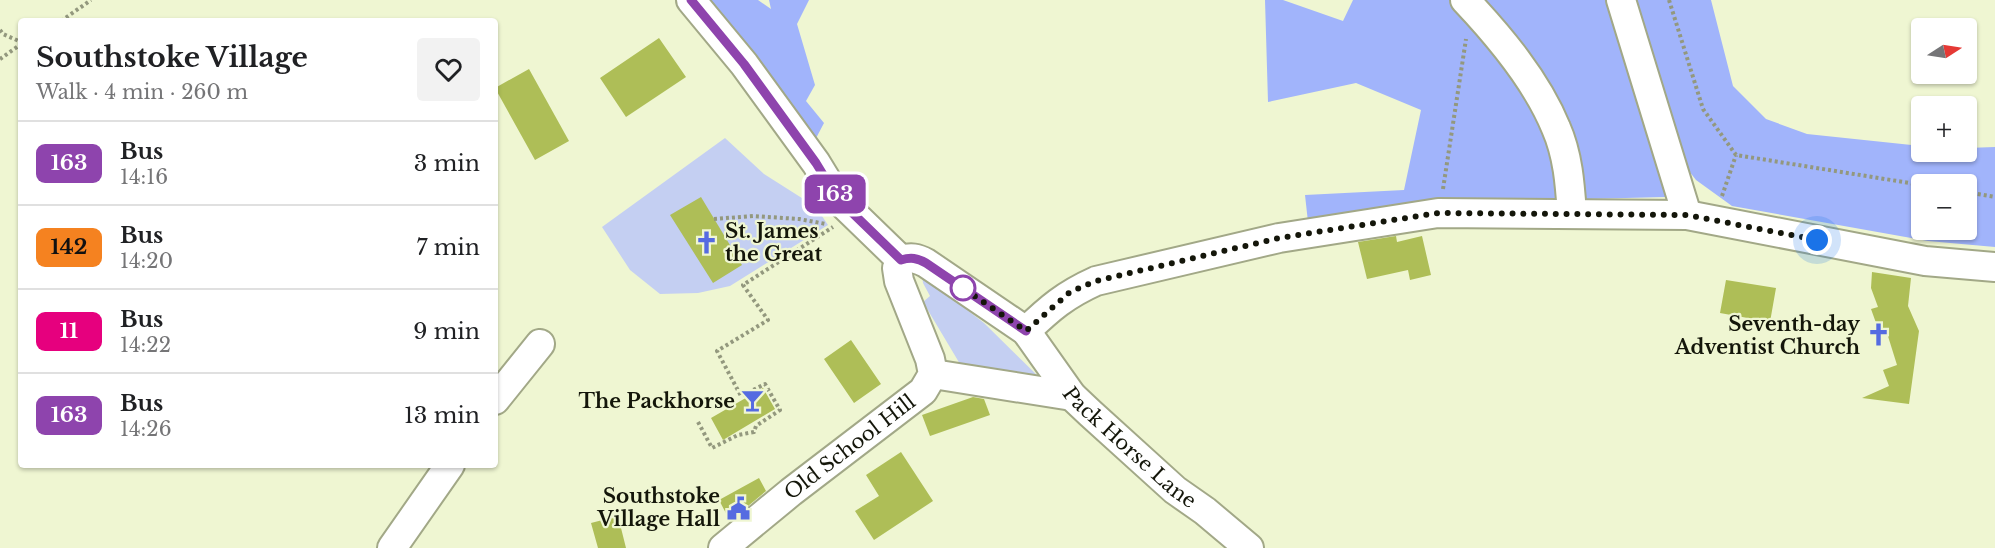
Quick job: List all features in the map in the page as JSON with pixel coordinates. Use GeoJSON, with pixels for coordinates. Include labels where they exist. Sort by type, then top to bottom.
{"type":"FeatureCollection","features":[{"type":"Feature","properties":{"kind":"street"},"geometry":{"type":"LineString","coordinates":[[691,0],[744,64],[816,163],[838,199],[901,260]]}},
{"type":"Feature","properties":{"kind":"street"},"geometry":{"type":"LineString","coordinates":[[1621,0],[1687,215]]}},
{"type":"Feature","properties":{"kind":"street"},"geometry":{"type":"LineString","coordinates":[[1470,5],[1527,76],[1556,128],[1564,152],[1572,214]]}},
{"type":"Feature","properties":{"kind":"street"},"geometry":{"type":"LineString","coordinates":[[1072,396],[933,374],[930,359],[899,281],[897,268],[901,260],[917,258],[926,263],[1026,331],[1070,292],[1096,281],[1279,238],[1438,213],[1687,215],[1924,261],[1995,267]]}},
{"type":"Feature","properties":{"kind":"street","name":"Pack Horse Lane"},"geometry":{"type":"LineString","coordinates":[[1026,331],[1072,396],[1175,490],[1205,511],[1249,548]]}},
{"type":"Feature","properties":{"kind":"street"},"geometry":{"type":"LineString","coordinates":[[498,396],[540,344]]}},
{"type":"Feature","properties":{"kind":"street","name":"Old School Hill"},"geometry":{"type":"LineString","coordinates":[[723,548],[791,492],[923,391],[933,374]]}},
{"type":"Feature","properties":{"kind":"street"},"geometry":{"type":"LineString","coordinates":[[392,548],[448,468]]}},
{"type":"Feature","properties":{"kind":"path"},"geometry":{"type":"LineString","coordinates":[[65,18],[91,0]]}},
{"type":"Feature","properties":{"kind":"path"},"geometry":{"type":"LineString","coordinates":[[1669,0],[1703,109],[1736,155],[1911,183]]}},
{"type":"Feature","properties":{"kind":"path"},"geometry":{"type":"LineString","coordinates":[[1442,193],[1462,57],[1471,16],[1470,5]]}},
{"type":"Feature","properties":{"kind":"path"},"geometry":{"type":"LineString","coordinates":[[0,30],[18,42]]}},
{"type":"Feature","properties":{"kind":"path"},"geometry":{"type":"LineString","coordinates":[[0,59],[18,45]]}},
{"type":"Feature","properties":{"kind":"path"},"geometry":{"type":"LineString","coordinates":[[1722,197],[1736,155]]}},
{"type":"Feature","properties":{"kind":"path"},"geometry":{"type":"LineString","coordinates":[[1977,194],[1995,196]]}},
{"type":"Feature","properties":{"kind":"path"},"geometry":{"type":"LineString","coordinates":[[698,422],[712,448],[738,435],[754,432],[756,426],[780,410],[765,384],[741,396],[717,351],[768,320],[743,285],[836,225],[753,216],[714,219]]}},
{"type":"Feature","properties":{"kind":"shaded area"},"geometry":{"type":"Polygon","coordinates":[[[686,0],[758,0],[771,9],[769,0],[809,0],[797,24],[815,85],[806,101],[824,123],[814,142],[794,141],[764,118],[752,84],[686,0]]]}},
{"type":"Feature","properties":{"kind":"shaded area"},"geometry":{"type":"Polygon","coordinates":[[[1265,0],[1283,0],[1343,21],[1353,0],[1610,0],[1666,197],[1428,203],[1308,222],[1305,195],[1404,190],[1421,110],[1356,83],[1268,102],[1265,0]]]}},
{"type":"Feature","properties":{"kind":"shaded area"},"geometry":{"type":"Polygon","coordinates":[[[1629,0],[1711,0],[1733,86],[1766,119],[1807,134],[1911,145],[1911,162],[1977,162],[1977,148],[1995,147],[1995,247],[1922,240],[1977,240],[1977,174],[1911,174],[1911,238],[1732,206],[1696,180],[1675,153],[1629,0]]]}},
{"type":"Feature","properties":{"kind":"shaded area"},"geometry":{"type":"Polygon","coordinates":[[[725,138],[764,174],[816,207],[828,225],[730,286],[698,293],[660,294],[630,270],[602,227],[725,138]]]}},
{"type":"Feature","properties":{"kind":"shaded area"},"geometry":{"type":"Polygon","coordinates":[[[922,275],[984,323],[1045,383],[969,369],[960,364],[923,302],[930,296],[923,283],[922,275]]]}},
{"type":"Feature","properties":{"kind":"building"},"geometry":{"type":"Polygon","coordinates":[[[659,38],[686,77],[626,117],[600,78],[659,38]]]}},
{"type":"Feature","properties":{"kind":"building"},"geometry":{"type":"Polygon","coordinates":[[[529,69],[569,141],[535,160],[498,93],[498,86],[529,69]]]}},
{"type":"Feature","properties":{"kind":"building","name":"St. James the Great"},"geometry":{"type":"Polygon","coordinates":[[[701,197],[742,265],[713,283],[670,215],[701,197]]]}},
{"type":"Feature","properties":{"kind":"building"},"geometry":{"type":"Polygon","coordinates":[[[1396,236],[1397,242],[1422,236],[1431,275],[1410,280],[1408,270],[1367,279],[1358,242],[1396,236]]]}},
{"type":"Feature","properties":{"kind":"building"},"geometry":{"type":"Polygon","coordinates":[[[1872,272],[1911,278],[1908,306],[1919,331],[1909,404],[1862,398],[1889,386],[1883,370],[1897,365],[1887,333],[1880,334],[1871,309],[1878,307],[1871,288],[1872,272]]]}},
{"type":"Feature","properties":{"kind":"building"},"geometry":{"type":"Polygon","coordinates":[[[1726,280],[1776,288],[1770,322],[1720,313],[1726,280]]]}},
{"type":"Feature","properties":{"kind":"building"},"geometry":{"type":"Polygon","coordinates":[[[851,340],[881,384],[854,403],[824,359],[851,340]]]}},
{"type":"Feature","properties":{"kind":"building"},"geometry":{"type":"Polygon","coordinates":[[[763,388],[775,409],[723,440],[711,418],[763,388]]]}},
{"type":"Feature","properties":{"kind":"building"},"geometry":{"type":"Polygon","coordinates":[[[973,397],[984,399],[990,415],[930,436],[922,415],[973,397]]]}},
{"type":"Feature","properties":{"kind":"building"},"geometry":{"type":"Polygon","coordinates":[[[901,452],[933,501],[874,540],[855,511],[879,496],[866,475],[901,452]]]}},
{"type":"Feature","properties":{"kind":"building","name":"Southstoke Village Hall"},"geometry":{"type":"Polygon","coordinates":[[[759,478],[766,491],[730,521],[719,500],[759,478]]]}},
{"type":"Feature","properties":{"kind":"building"},"geometry":{"type":"Polygon","coordinates":[[[618,516],[626,548],[598,548],[591,523],[618,516]]]}},
{"type":"Feature","properties":{"kind":"bus line","name":"163"},"geometry":{"type":"LineString","coordinates":[[691,0],[744,64],[816,163],[838,199],[901,260],[917,258],[926,263],[1026,331]]}},
{"type":"Feature","properties":{"kind":"place","name":"St. James the Great"},"geometry":{"type":"Point","coordinates":[707,242]}},
{"type":"Feature","properties":{"kind":"place","name":"Seventh-day Adventist Church"},"geometry":{"type":"Point","coordinates":[1878,335]}},
{"type":"Feature","properties":{"kind":"place","name":"The Packhorse"},"geometry":{"type":"Point","coordinates":[753,401]}},
{"type":"Feature","properties":{"kind":"place","name":"Southstoke Village Hall"},"geometry":{"type":"Point","coordinates":[738,508]}},
{"type":"Feature","properties":{"kind":"route"},"geometry":{"type":"LineString","coordinates":[[963,288],[960,286],[1026,331],[1070,292],[1096,281],[1279,238],[1438,213],[1687,215],[1817,240]]}}]}
